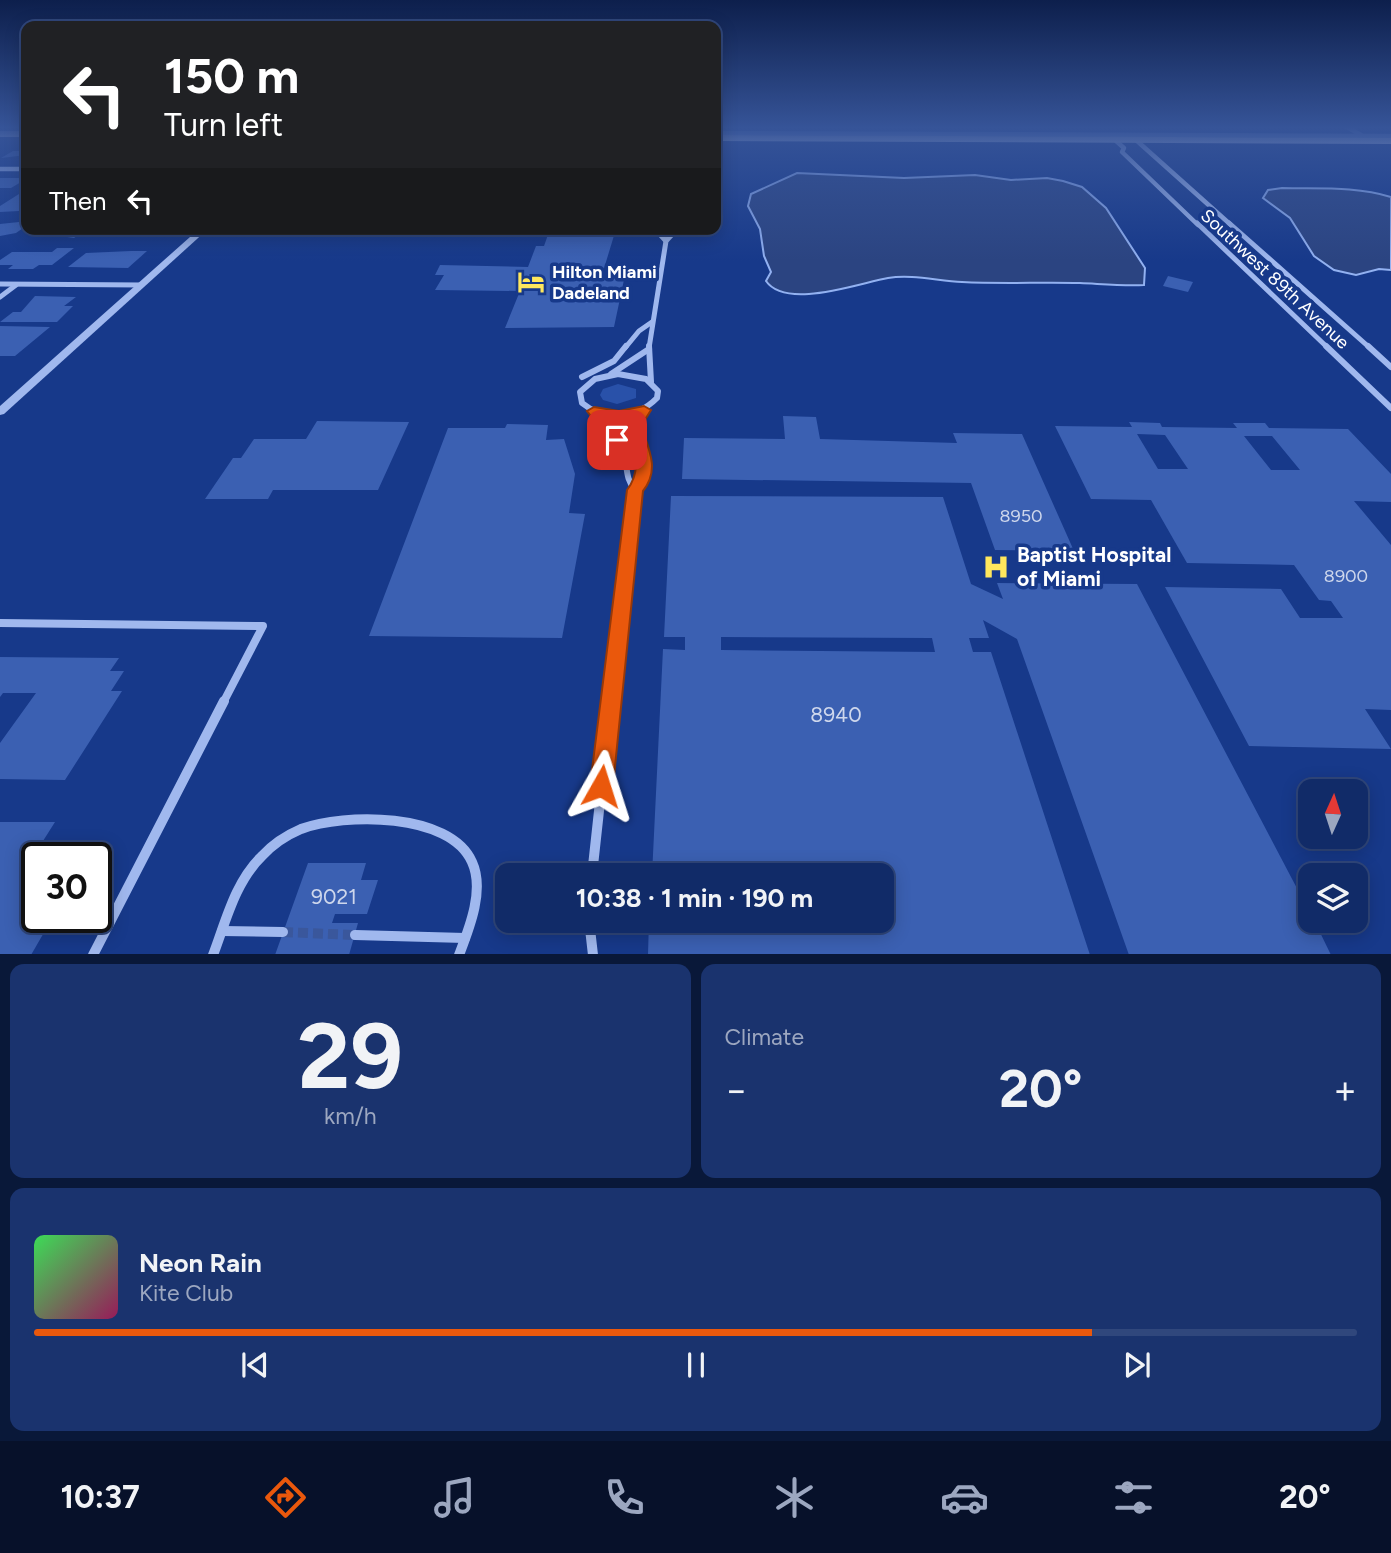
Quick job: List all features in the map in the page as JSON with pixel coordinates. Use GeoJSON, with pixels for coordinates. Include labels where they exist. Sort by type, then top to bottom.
{"type":"FeatureCollection","features":[{"type":"Feature","properties":{"kind":"street","name":"Southwest 89th Avenue"},"geometry":{"type":"LineString","coordinates":[[1143,172],[1391,408]]}},
{"type":"Feature","properties":{"kind":"street","name":"Southwest 89th Avenue"},"geometry":{"type":"LineString","coordinates":[[1171,172],[1391,368]]}},
{"type":"Feature","properties":{"kind":"street"},"geometry":{"type":"LineString","coordinates":[[0,412],[197,235]]}},
{"type":"Feature","properties":{"kind":"street"},"geometry":{"type":"LineString","coordinates":[[660,235],[666,242]]}},
{"type":"Feature","properties":{"kind":"street"},"geometry":{"type":"LineString","coordinates":[[651,382],[652,356],[649,349],[652,322],[666,242],[672,235]]}},
{"type":"Feature","properties":{"kind":"street"},"geometry":{"type":"LineString","coordinates":[[0,284],[142,285]]}},
{"type":"Feature","properties":{"kind":"street"},"geometry":{"type":"LineString","coordinates":[[0,297],[17,285]]}},
{"type":"Feature","properties":{"kind":"street"},"geometry":{"type":"LineString","coordinates":[[582,377],[614,361],[639,331],[652,322]]}},
{"type":"Feature","properties":{"kind":"street"},"geometry":{"type":"LineString","coordinates":[[635,490],[625,478],[627,467],[617,440],[594,411],[582,403],[580,393],[588,383],[608,376],[649,349]]}},
{"type":"Feature","properties":{"kind":"street"},"geometry":{"type":"LineString","coordinates":[[593,863],[635,490],[644,479],[645,469],[634,426],[644,410],[657,398],[658,391],[651,382],[636,376],[608,376]]}},
{"type":"Feature","properties":{"kind":"street"},"geometry":{"type":"LineString","coordinates":[[594,411],[619,416],[644,410]]}},
{"type":"Feature","properties":{"kind":"street"},"geometry":{"type":"LineString","coordinates":[[0,623],[263,626],[93,954]]}},
{"type":"Feature","properties":{"kind":"street"},"geometry":{"type":"LineString","coordinates":[[213,954],[248,872],[273,846],[303,829],[332,822],[367,821],[426,827],[446,833],[466,850],[474,863],[475,880],[465,938],[459,954]]}},
{"type":"Feature","properties":{"kind":"street"},"geometry":{"type":"LineString","coordinates":[[222,931],[283,932]]}},
{"type":"Feature","properties":{"kind":"street"},"geometry":{"type":"LineString","coordinates":[[591,933],[593,954]]}},
{"type":"Feature","properties":{"kind":"street"},"geometry":{"type":"LineString","coordinates":[[355,935],[465,938]]}},
{"type":"Feature","properties":{"kind":"shaded area"},"geometry":{"type":"Polygon","coordinates":[[[797,173],[904,178],[975,175],[1011,180],[1047,178],[1082,187],[1106,208],[1145,268],[1144,285],[977,283],[906,277],[806,294],[776,289],[766,281],[771,272],[764,256],[760,229],[748,206],[751,194],[797,173]]]}},
{"type":"Feature","properties":{"kind":"shaded area"},"geometry":{"type":"Polygon","coordinates":[[[1268,190],[1351,190],[1391,197],[1391,270],[1379,269],[1356,275],[1334,270],[1314,256],[1290,218],[1263,198],[1268,190]]]}},
{"type":"Feature","properties":{"kind":"shaded area"},"geometry":{"type":"Polygon","coordinates":[[[618,384],[636,389],[636,398],[617,404],[603,400],[600,395],[603,389],[618,384]]]}},
{"type":"Feature","properties":{"kind":"building"},"geometry":{"type":"Polygon","coordinates":[[[0,178],[21,178],[21,182],[11,188],[0,188],[0,178]]]}},
{"type":"Feature","properties":{"kind":"building"},"geometry":{"type":"Polygon","coordinates":[[[21,194],[19,211],[0,212],[0,206],[21,194]]]}},
{"type":"Feature","properties":{"kind":"building"},"geometry":{"type":"Polygon","coordinates":[[[21,222],[21,230],[0,236],[0,224],[21,222]]]}},
{"type":"Feature","properties":{"kind":"building"},"geometry":{"type":"Polygon","coordinates":[[[61,235],[78,235],[74,238],[61,235]]]}},
{"type":"Feature","properties":{"kind":"building","name":"Hilton Miami Dadeland"},"geometry":{"type":"Polygon","coordinates":[[[548,235],[614,235],[602,275],[625,275],[614,327],[505,328],[520,291],[435,290],[444,275],[435,275],[440,265],[528,267],[536,246],[544,246],[548,235]]]}},
{"type":"Feature","properties":{"kind":"building"},"geometry":{"type":"Polygon","coordinates":[[[57,248],[74,248],[52,265],[39,265],[33,269],[8,269],[13,265],[0,265],[0,260],[12,252],[52,252],[57,248]]]}},
{"type":"Feature","properties":{"kind":"building"},"geometry":{"type":"Polygon","coordinates":[[[147,251],[128,268],[68,267],[86,253],[147,251]]]}},
{"type":"Feature","properties":{"kind":"building"},"geometry":{"type":"Polygon","coordinates":[[[1168,276],[1193,282],[1188,292],[1163,286],[1168,276]]]}},
{"type":"Feature","properties":{"kind":"building"},"geometry":{"type":"Polygon","coordinates":[[[35,296],[76,297],[64,306],[73,306],[57,322],[0,322],[13,312],[21,312],[35,296]]]}},
{"type":"Feature","properties":{"kind":"building"},"geometry":{"type":"Polygon","coordinates":[[[0,326],[50,327],[15,356],[0,356],[0,326]]]}},
{"type":"Feature","properties":{"kind":"building"},"geometry":{"type":"Polygon","coordinates":[[[783,416],[816,417],[820,439],[957,443],[953,433],[1022,434],[1074,551],[995,550],[971,483],[682,479],[684,438],[785,439],[783,416]]]}},
{"type":"Feature","properties":{"kind":"building"},"geometry":{"type":"Polygon","coordinates":[[[317,421],[409,422],[378,490],[273,490],[268,499],[205,499],[233,458],[241,458],[254,439],[306,439],[317,421]]]}},
{"type":"Feature","properties":{"kind":"building"},"geometry":{"type":"Polygon","coordinates":[[[1129,422],[1160,423],[1162,427],[1237,428],[1233,423],[1265,423],[1269,428],[1348,429],[1391,474],[1391,502],[1354,501],[1391,545],[1391,710],[1365,709],[1391,749],[1249,746],[1165,587],[1281,589],[1300,618],[1343,618],[1331,601],[1319,600],[1294,565],[1187,563],[1151,500],[1091,499],[1055,426],[1132,427],[1129,422]],[[1137,434],[1158,469],[1188,469],[1165,435],[1137,434]],[[1244,436],[1271,470],[1300,470],[1272,436],[1244,436]]]}},
{"type":"Feature","properties":{"kind":"building"},"geometry":{"type":"Polygon","coordinates":[[[507,424],[548,425],[546,440],[564,439],[575,474],[569,513],[585,514],[562,638],[369,636],[448,428],[505,428],[507,424]]]}},
{"type":"Feature","properties":{"kind":"building"},"geometry":{"type":"Polygon","coordinates":[[[671,496],[943,497],[971,584],[1003,599],[997,583],[1137,584],[1298,890],[1298,933],[1320,933],[1331,954],[1129,954],[1017,639],[983,620],[989,638],[969,638],[973,652],[991,652],[1090,954],[648,954],[649,933],[894,933],[894,863],[653,863],[663,649],[685,650],[685,637],[664,637],[671,496]],[[721,637],[721,650],[935,652],[932,638],[721,637]]]}},
{"type":"Feature","properties":{"kind":"building"},"geometry":{"type":"Polygon","coordinates":[[[0,657],[119,658],[110,671],[124,671],[111,691],[122,691],[65,780],[0,779],[0,743],[36,693],[3,693],[0,697],[0,657]]]}},
{"type":"Feature","properties":{"kind":"building"},"geometry":{"type":"Polygon","coordinates":[[[0,822],[55,822],[43,841],[73,842],[21,842],[21,933],[44,933],[32,954],[0,954],[0,822]]]}},
{"type":"Feature","properties":{"kind":"building"},"geometry":{"type":"Polygon","coordinates":[[[308,863],[366,863],[361,880],[378,880],[367,914],[335,914],[332,923],[358,923],[349,954],[275,954],[308,863]]]}},
{"type":"Feature","properties":{"kind":"tunnel"},"geometry":{"type":"LineString","coordinates":[[283,932],[355,935]]}},
{"type":"Feature","properties":{"kind":"place","name":"Hilton Miami Dadeland"},"geometry":{"type":"Point","coordinates":[531,282]}},
{"type":"Feature","properties":{"kind":"place","name":"Baptist Hospital of Miami"},"geometry":{"type":"Point","coordinates":[996,567]}},
{"type":"Feature","properties":{"kind":"route"},"geometry":{"type":"LineString","coordinates":[[601,786],[635,490],[644,479],[645,469],[644,456],[634,426],[644,410],[619,416],[594,411],[617,440]]}}]}
